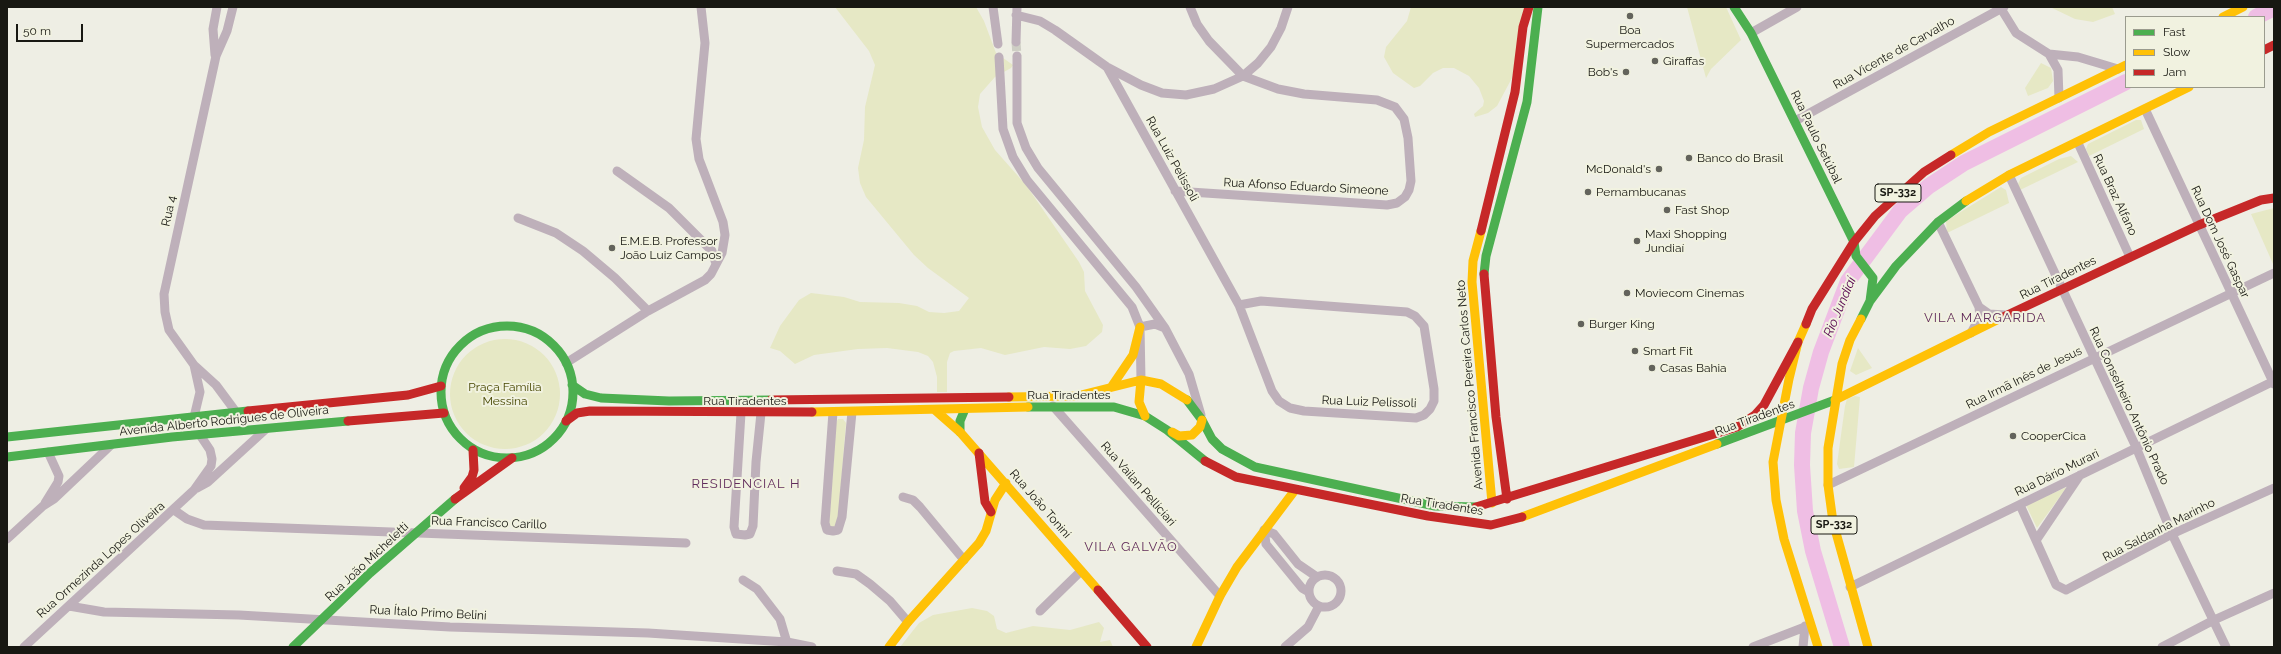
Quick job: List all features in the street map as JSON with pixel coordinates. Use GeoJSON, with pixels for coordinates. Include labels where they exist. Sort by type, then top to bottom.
{"type":"FeatureCollection","features":[{"type":"Feature","properties":{"kind":"main road","name":"Avenida Francisco Pereira Carlos Neto"},"geometry":{"type":"LineString","coordinates":[[1495,509],[1472,282],[1477,244],[1515,92],[1523,27],[1529,7]]}},
{"type":"Feature","properties":{"kind":"main road","name":"Avenida Francisco Pereira Carlos Neto"},"geometry":{"type":"LineString","coordinates":[[1507,499],[1496,417],[1484,276],[1486,256],[1518,141],[1527,102],[1538,7]]}},
{"type":"Feature","properties":{"kind":"main road","name":"Rua Paulo Setúbal"},"geometry":{"type":"LineString","coordinates":[[1734,7],[1751,33],[1795,121],[1854,242],[1856,256],[1873,278],[1870,301]]}},
{"type":"Feature","properties":{"kind":"main road"},"geometry":{"type":"LineString","coordinates":[[2225,16],[2243,7]]}},
{"type":"Feature","properties":{"kind":"main road"},"geometry":{"type":"LineString","coordinates":[[1519,62],[1525,52],[1532,31],[1536,29]]}},
{"type":"Feature","properties":{"kind":"main road"},"geometry":{"type":"LineString","coordinates":[[2265,50],[2274,45]]}},
{"type":"Feature","properties":{"kind":"main road","name":"SP-332"},"geometry":{"type":"LineString","coordinates":[[1818,647],[1808,625],[1784,539],[1776,500],[1773,462],[1783,421],[1798,342],[1812,309],[1854,242],[1875,216],[1924,172],[1989,132],[2122,67]]}},
{"type":"Feature","properties":{"kind":"main road","name":"SP-332"},"geometry":{"type":"LineString","coordinates":[[1868,647],[1833,522],[1828,485],[1828,448],[1842,364],[1850,340],[1870,301],[1896,266],[1938,222],[1959,205],[2009,176],[2187,88]]}},
{"type":"Feature","properties":{"kind":"main road"},"geometry":{"type":"LineString","coordinates":[[1498,158],[1506,147],[1518,141]]}},
{"type":"Feature","properties":{"kind":"main road","name":"Rua Tiradentes"},"geometry":{"type":"LineString","coordinates":[[566,421],[577,414],[590,411],[761,413],[1053,406],[1114,407],[1145,416],[1167,430],[1205,461],[1222,471],[1253,482],[1476,524],[1491,525],[1508,522],[1821,406],[2061,289],[2199,225],[2261,200],[2274,198]]}},
{"type":"Feature","properties":{"kind":"main road"},"geometry":{"type":"LineString","coordinates":[[1477,244],[1477,257],[1484,276]]}},
{"type":"Feature","properties":{"kind":"main road"},"geometry":{"type":"LineString","coordinates":[[1842,261],[1856,256]]}},
{"type":"Feature","properties":{"kind":"main road"},"geometry":{"type":"LineString","coordinates":[[495,327],[516,327],[536,333],[553,346],[566,363],[572,384],[572,403],[566,421],[556,435],[544,447],[529,455],[512,458],[492,457],[473,450],[460,440],[451,428],[444,413],[441,386],[446,366],[458,348],[475,335],[495,327]]}},
{"type":"Feature","properties":{"kind":"main road"},"geometry":{"type":"LineString","coordinates":[[1112,386],[1133,355],[1140,327]]}},
{"type":"Feature","properties":{"kind":"main road","name":"Rua Tiradentes"},"geometry":{"type":"LineString","coordinates":[[572,384],[585,394],[601,398],[669,400],[1077,396],[1094,393],[1112,386],[1141,380],[1161,384],[1176,393],[1193,407],[1212,439],[1222,449],[1255,467],[1435,506],[1495,509],[1507,499],[1556,481],[1603,469],[1737,427],[1755,415],[1764,405],[1798,342]]}},
{"type":"Feature","properties":{"kind":"main road"},"geometry":{"type":"LineString","coordinates":[[1141,380],[1139,402],[1140,408],[1145,416]]}},
{"type":"Feature","properties":{"kind":"main road","name":"Avenida Alberto Rodrigues de Oliveira"},"geometry":{"type":"LineString","coordinates":[[7,438],[194,418],[236,412],[408,395],[441,386]]}},
{"type":"Feature","properties":{"kind":"main road"},"geometry":{"type":"LineString","coordinates":[[960,432],[961,416],[965,409]]}},
{"type":"Feature","properties":{"kind":"main road","name":"Rua João Tonini"},"geometry":{"type":"LineString","coordinates":[[934,410],[960,432],[1006,483],[1147,647]]}},
{"type":"Feature","properties":{"kind":"main road","name":"Avenida Alberto Rodrigues de Oliveira"},"geometry":{"type":"LineString","coordinates":[[7,457],[266,428],[444,413]]}},
{"type":"Feature","properties":{"kind":"main road"},"geometry":{"type":"LineString","coordinates":[[1167,430],[1179,436],[1192,436],[1200,427],[1202,420]]}},
{"type":"Feature","properties":{"kind":"main road","name":"Rua João Micheletti"},"geometry":{"type":"LineString","coordinates":[[459,495],[472,478],[474,466],[473,450]]}},
{"type":"Feature","properties":{"kind":"main road"},"geometry":{"type":"LineString","coordinates":[[979,453],[986,502],[991,512]]}},
{"type":"Feature","properties":{"kind":"main road","name":"Rua João Micheletti"},"geometry":{"type":"LineString","coordinates":[[293,647],[415,533],[459,495],[512,458]]}},
{"type":"Feature","properties":{"kind":"main road"},"geometry":{"type":"LineString","coordinates":[[1538,511],[1528,503],[1531,494],[1548,488],[1556,481]]}},
{"type":"Feature","properties":{"kind":"main road"},"geometry":{"type":"LineString","coordinates":[[889,647],[908,622],[979,543],[986,531],[991,512],[1006,483]]}},
{"type":"Feature","properties":{"kind":"main road"},"geometry":{"type":"LineString","coordinates":[[1196,647],[1220,596],[1237,567],[1295,490]]}},
{"type":"Feature","properties":{"kind":"main road"},"geometry":{"type":"LineString","coordinates":[[1476,524],[1495,509],[1508,522]]}},
{"type":"Feature","properties":{"kind":"street","name":"Rua 4"},"geometry":{"type":"LineString","coordinates":[[216,56],[212,30],[217,7]]}},
{"type":"Feature","properties":{"kind":"street","name":"Rua 4"},"geometry":{"type":"LineString","coordinates":[[233,7],[227,32],[216,56],[164,294],[165,312],[169,330],[194,365],[216,385],[236,412]]}},
{"type":"Feature","properties":{"kind":"street"},"geometry":{"type":"LineString","coordinates":[[566,363],[648,311],[706,280],[722,253],[725,235],[722,222],[699,159],[696,139],[705,43],[701,7]]}},
{"type":"Feature","properties":{"kind":"street"},"geometry":{"type":"LineString","coordinates":[[993,7],[998,44]]}},
{"type":"Feature","properties":{"kind":"street","name":"Rua Afonso Eduardo Simeone"},"geometry":{"type":"LineString","coordinates":[[1175,191],[1387,205],[1397,203],[1407,194],[1411,180],[1408,138],[1404,119],[1395,107],[1377,100],[1304,94],[1278,89],[1243,76],[1209,41],[1197,24],[1190,7]]}},
{"type":"Feature","properties":{"kind":"street"},"geometry":{"type":"LineString","coordinates":[[1016,42],[1017,11],[1040,21],[1055,30],[1107,67],[1140,85],[1162,93],[1186,96],[1214,89],[1243,76],[1258,63],[1271,47],[1281,28],[1288,7]]}},
{"type":"Feature","properties":{"kind":"street"},"geometry":{"type":"LineString","coordinates":[[1751,33],[1798,7]]}},
{"type":"Feature","properties":{"kind":"street"},"geometry":{"type":"LineString","coordinates":[[2002,8],[2016,33],[2049,54],[2078,57],[2122,67]]}},
{"type":"Feature","properties":{"kind":"street","name":"Rua Vicente de Carvalho"},"geometry":{"type":"LineString","coordinates":[[1795,121],[2002,8]]}},
{"type":"Feature","properties":{"kind":"street"},"geometry":{"type":"LineString","coordinates":[[2049,54],[2058,70],[2059,98]]}},
{"type":"Feature","properties":{"kind":"street"},"geometry":{"type":"LineString","coordinates":[[1017,56],[1017,123],[1026,148],[1038,168],[1136,287],[1166,328],[1189,374],[1202,420]]}},
{"type":"Feature","properties":{"kind":"street"},"geometry":{"type":"LineString","coordinates":[[999,57],[1003,129],[1013,157],[1027,180],[1132,307],[1140,327],[1141,380]]}},
{"type":"Feature","properties":{"kind":"street","name":"Rua Luiz Pelissoli"},"geometry":{"type":"LineString","coordinates":[[1107,67],[1239,305],[1272,391],[1279,402],[1290,408],[1304,411],[1416,418],[1424,415],[1430,409],[1434,401],[1434,389],[1424,326],[1415,316],[1407,312],[1261,301],[1239,305]]}},
{"type":"Feature","properties":{"kind":"street","name":"Rua Dom José Gaspar"},"geometry":{"type":"LineString","coordinates":[[2145,109],[2230,293],[2274,382]]}},
{"type":"Feature","properties":{"kind":"street","name":"Rua Braz Alfano"},"geometry":{"type":"LineString","coordinates":[[2078,142],[2130,257]]}},
{"type":"Feature","properties":{"kind":"street"},"geometry":{"type":"LineString","coordinates":[[617,171],[669,208],[712,251],[716,264]]}},
{"type":"Feature","properties":{"kind":"street","name":"Rua Conselheiro Antônio Prado"},"geometry":{"type":"LineString","coordinates":[[2009,176],[2136,447],[2172,534],[2226,647]]}},
{"type":"Feature","properties":{"kind":"street"},"geometry":{"type":"LineString","coordinates":[[518,218],[556,233],[583,251],[615,278],[648,311]]}},
{"type":"Feature","properties":{"kind":"street"},"geometry":{"type":"LineString","coordinates":[[1938,222],[1979,307],[1980,317],[1971,334]]}},
{"type":"Feature","properties":{"kind":"street","name":"Rua Irmã Inês de Jesus"},"geometry":{"type":"LineString","coordinates":[[1828,485],[2274,273]]}},
{"type":"Feature","properties":{"kind":"street"},"geometry":{"type":"LineString","coordinates":[[1979,307],[1995,315],[2009,315]]}},
{"type":"Feature","properties":{"kind":"street"},"geometry":{"type":"LineString","coordinates":[[1140,327],[1155,324],[1166,328]]}},
{"type":"Feature","properties":{"kind":"street","name":"Rua 4"},"geometry":{"type":"LineString","coordinates":[[194,365],[200,392],[194,418]]}},
{"type":"Feature","properties":{"kind":"street","name":"Rua Dário Murari"},"geometry":{"type":"LineString","coordinates":[[1850,587],[2136,447],[2274,382]]}},
{"type":"Feature","properties":{"kind":"street","name":"Rua Vailan Pelliciari"},"geometry":{"type":"LineString","coordinates":[[1053,406],[1220,596]]}},
{"type":"Feature","properties":{"kind":"street"},"geometry":{"type":"LineString","coordinates":[[832,412],[825,523],[827,530],[833,531],[838,530],[842,517],[852,412]]}},
{"type":"Feature","properties":{"kind":"street"},"geometry":{"type":"LineString","coordinates":[[741,413],[734,527],[736,534],[750,534],[754,526],[756,462],[761,413]]}},
{"type":"Feature","properties":{"kind":"street","name":"Rua Ormezinda Lopes Oliveira"},"geometry":{"type":"LineString","coordinates":[[194,490],[208,482],[266,428]]}},
{"type":"Feature","properties":{"kind":"street","name":"Rua Ormezinda Lopes Oliveira"},"geometry":{"type":"LineString","coordinates":[[24,647],[194,490],[211,466],[212,459],[210,450],[200,435]]}},
{"type":"Feature","properties":{"kind":"street"},"geometry":{"type":"LineString","coordinates":[[7,539],[43,506],[54,499],[111,445]]}},
{"type":"Feature","properties":{"kind":"street"},"geometry":{"type":"LineString","coordinates":[[43,506],[58,482],[59,476],[48,452]]}},
{"type":"Feature","properties":{"kind":"street"},"geometry":{"type":"LineString","coordinates":[[2020,505],[2037,539],[2080,475]]}},
{"type":"Feature","properties":{"kind":"street","name":"Rua Saldanha Marinho"},"geometry":{"type":"LineString","coordinates":[[2037,539],[2056,584],[2061,589],[2072,588],[2172,534],[2274,488]]}},
{"type":"Feature","properties":{"kind":"street"},"geometry":{"type":"LineString","coordinates":[[903,497],[913,500],[920,507],[964,560]]}},
{"type":"Feature","properties":{"kind":"street","name":"Rua Francisco Carillo"},"geometry":{"type":"LineString","coordinates":[[174,510],[187,519],[204,525],[686,543]]}},
{"type":"Feature","properties":{"kind":"street"},"geometry":{"type":"LineString","coordinates":[[1309,592],[1302,588],[1266,544],[1264,530],[1274,534],[1298,564],[1317,577],[1330,576],[1338,582],[1340,590],[1336,602],[1328,606],[1319,606],[1312,600],[1309,592],[1311,584],[1317,577]]}},
{"type":"Feature","properties":{"kind":"street"},"geometry":{"type":"LineString","coordinates":[[1040,611],[1081,570]]}},
{"type":"Feature","properties":{"kind":"street"},"geometry":{"type":"LineString","coordinates":[[837,571],[856,574],[870,584],[890,601],[908,622]]}},
{"type":"Feature","properties":{"kind":"street"},"geometry":{"type":"LineString","coordinates":[[743,580],[757,589],[780,619],[788,644]]}},
{"type":"Feature","properties":{"kind":"street"},"geometry":{"type":"LineString","coordinates":[[2162,647],[2214,620],[2274,593]]}},
{"type":"Feature","properties":{"kind":"street","name":"Rua Ítalo Primo Belini"},"geometry":{"type":"LineString","coordinates":[[68,606],[104,612],[648,633],[812,647]]}},
{"type":"Feature","properties":{"kind":"street"},"geometry":{"type":"LineString","coordinates":[[1285,647],[1308,626],[1319,606]]}},
{"type":"Feature","properties":{"kind":"street"},"geometry":{"type":"LineString","coordinates":[[1753,647],[1808,625]]}},
{"type":"Feature","properties":{"kind":"street"},"geometry":{"type":"LineString","coordinates":[[1803,647],[1808,625]]}},
{"type":"Feature","properties":{"kind":"green space"},"geometry":{"type":"Polygon","coordinates":[[[835,7],[976,7],[984,21],[996,53],[1013,65],[1011,68],[995,77],[980,94],[978,107],[982,127],[995,150],[1026,185],[1079,262],[1084,272],[1085,291],[1103,325],[1102,332],[1086,346],[1070,349],[1044,347],[1005,355],[981,348],[954,351],[950,353],[947,362],[947,392],[937,392],[937,377],[933,362],[928,356],[918,352],[887,348],[858,349],[814,355],[795,364],[780,351],[770,348],[780,326],[799,300],[811,293],[844,297],[860,302],[899,303],[917,306],[929,312],[944,313],[959,311],[969,298],[928,268],[914,255],[866,197],[860,183],[858,168],[864,140],[865,107],[875,65],[869,51],[835,7]]]}},
{"type":"Feature","properties":{"kind":"green space"},"geometry":{"type":"Polygon","coordinates":[[[1411,7],[1525,7],[1512,78],[1497,106],[1488,113],[1475,117],[1474,114],[1483,106],[1484,101],[1479,88],[1469,76],[1454,68],[1443,68],[1433,73],[1420,86],[1414,88],[1393,73],[1384,57],[1386,47],[1407,21],[1411,7]]]}},
{"type":"Feature","properties":{"kind":"green space"},"geometry":{"type":"Polygon","coordinates":[[[1687,7],[1726,7],[1741,40],[1711,69],[1706,78],[1687,7]]]}},
{"type":"Feature","properties":{"kind":"green space"},"geometry":{"type":"Polygon","coordinates":[[[2050,7],[2112,7],[2115,14],[2093,22],[2075,19],[2050,7]]]}},
{"type":"Feature","properties":{"kind":"green space"},"geometry":{"type":"Polygon","coordinates":[[[2041,63],[2051,68],[2053,81],[2048,88],[2028,96],[2025,88],[2041,63]]]}},
{"type":"Feature","properties":{"kind":"green space"},"geometry":{"type":"Polygon","coordinates":[[[2136,120],[2141,120],[2144,129],[2089,156],[2086,149],[2088,144],[2136,120]]]}},
{"type":"Feature","properties":{"kind":"green space"},"geometry":{"type":"Polygon","coordinates":[[[2071,156],[2078,162],[2020,190],[2018,184],[2021,178],[2059,159],[2071,156]]]}},
{"type":"Feature","properties":{"kind":"green space"},"geometry":{"type":"Polygon","coordinates":[[[2001,187],[2006,190],[2009,203],[1947,233],[1946,221],[2001,187]]]}},
{"type":"Feature","properties":{"kind":"green space"},"geometry":{"type":"Polygon","coordinates":[[[2274,208],[2274,263],[2273,264],[2251,214],[2274,208]]]}},
{"type":"Feature","properties":{"kind":"green space","name":"Praça Família Messina"},"geometry":{"type":"Polygon","coordinates":[[[505,339],[526,343],[536,348],[544,355],[551,363],[556,373],[560,394],[556,415],[551,425],[544,433],[536,440],[526,445],[505,449],[484,445],[474,440],[466,433],[459,425],[454,415],[450,394],[454,373],[459,363],[466,355],[474,348],[484,343],[505,339]]]}},
{"type":"Feature","properties":{"kind":"green space"},"geometry":{"type":"Polygon","coordinates":[[[1858,348],[1872,368],[1856,375],[1850,371],[1858,348]]]}},
{"type":"Feature","properties":{"kind":"green space"},"geometry":{"type":"Polygon","coordinates":[[[1855,396],[1860,397],[1854,467],[1839,469],[1837,464],[1845,406],[1847,399],[1855,396]]]}},
{"type":"Feature","properties":{"kind":"green space"},"geometry":{"type":"Polygon","coordinates":[[[838,419],[843,419],[846,423],[838,521],[836,526],[832,528],[829,525],[836,423],[838,419]]]}},
{"type":"Feature","properties":{"kind":"green space"},"geometry":{"type":"Polygon","coordinates":[[[2067,487],[2051,509],[2037,528],[2026,505],[2067,487]]]}},
{"type":"Feature","properties":{"kind":"green space"},"geometry":{"type":"Polygon","coordinates":[[[972,608],[987,611],[994,616],[997,629],[1006,633],[1033,626],[1070,630],[1099,622],[1104,628],[1100,642],[1110,640],[1113,647],[900,647],[919,623],[933,615],[972,608]]]}},
{"type":"Feature","properties":{"kind":"waterway","name":"Rio Jundiaí"},"geometry":{"type":"LineString","coordinates":[[2258,16],[2274,8]]}},
{"type":"Feature","properties":{"kind":"waterway","name":"Rio Jundiaí"},"geometry":{"type":"LineString","coordinates":[[1842,647],[1813,551],[1805,511],[1802,465],[1803,433],[1811,388],[1821,352],[1848,281],[1900,211],[1929,186],[1964,163],[2125,82]]}},
{"type":"Feature","properties":{"kind":"tunnel"},"geometry":{"type":"LineString","coordinates":[[1016,42],[1017,56]]}},
{"type":"Feature","properties":{"kind":"traffic: fast"},"geometry":{"type":"LineString","coordinates":[[1484,274],[1486,256],[1527,102],[1538,7]]}},
{"type":"Feature","properties":{"kind":"traffic: fast"},"geometry":{"type":"LineString","coordinates":[[1734,7],[1751,33],[1854,242],[1856,256],[1873,278],[1870,301]]}},
{"type":"Feature","properties":{"kind":"traffic: fast"},"geometry":{"type":"LineString","coordinates":[[1861,319],[1870,301],[1896,266],[1938,222],[1966,201]]}},
{"type":"Feature","properties":{"kind":"traffic: fast"},"geometry":{"type":"LineString","coordinates":[[507,326],[532,331],[549,341],[558,350],[568,367],[573,392],[568,417],[558,434],[549,443],[532,453],[507,458],[482,453],[465,443],[456,434],[446,417],[441,392],[446,367],[456,350],[465,341],[482,331],[507,326]]}},
{"type":"Feature","properties":{"kind":"traffic: fast"},"geometry":{"type":"LineString","coordinates":[[572,385],[585,394],[601,398],[669,401],[771,400]]}},
{"type":"Feature","properties":{"kind":"traffic: fast"},"geometry":{"type":"LineString","coordinates":[[1187,400],[1202,420],[1212,439],[1222,449],[1255,467],[1435,506],[1476,507]]}},
{"type":"Feature","properties":{"kind":"traffic: fast"},"geometry":{"type":"LineString","coordinates":[[1717,444],[1835,400]]}},
{"type":"Feature","properties":{"kind":"traffic: fast"},"geometry":{"type":"LineString","coordinates":[[1028,407],[1114,407],[1145,416],[1167,430],[1205,461]]}},
{"type":"Feature","properties":{"kind":"traffic: fast"},"geometry":{"type":"LineString","coordinates":[[960,432],[960,421],[965,409]]}},
{"type":"Feature","properties":{"kind":"traffic: fast"},"geometry":{"type":"LineString","coordinates":[[7,437],[248,411]]}},
{"type":"Feature","properties":{"kind":"traffic: fast"},"geometry":{"type":"LineString","coordinates":[[7,457],[172,437],[348,421]]}},
{"type":"Feature","properties":{"kind":"traffic: fast"},"geometry":{"type":"LineString","coordinates":[[293,647],[370,573],[455,499]]}},
{"type":"Feature","properties":{"kind":"traffic: slow"},"geometry":{"type":"LineString","coordinates":[[2225,16],[2243,7]]}},
{"type":"Feature","properties":{"kind":"traffic: slow"},"geometry":{"type":"LineString","coordinates":[[1951,155],[1989,132],[2125,65]]}},
{"type":"Feature","properties":{"kind":"traffic: slow"},"geometry":{"type":"LineString","coordinates":[[1966,201],[2009,175],[2187,88]]}},
{"type":"Feature","properties":{"kind":"traffic: slow"},"geometry":{"type":"LineString","coordinates":[[1481,231],[1473,261],[1472,282],[1492,503]]}},
{"type":"Feature","properties":{"kind":"traffic: slow"},"geometry":{"type":"LineString","coordinates":[[1835,400],[2001,318]]}},
{"type":"Feature","properties":{"kind":"traffic: slow"},"geometry":{"type":"LineString","coordinates":[[1861,319],[1850,340],[1842,364],[1828,448],[1828,485],[1833,522],[1868,647]]}},
{"type":"Feature","properties":{"kind":"traffic: slow"},"geometry":{"type":"LineString","coordinates":[[1806,324],[1798,342],[1789,379],[1773,462],[1776,500],[1784,539],[1818,647]]}},
{"type":"Feature","properties":{"kind":"traffic: slow"},"geometry":{"type":"LineString","coordinates":[[1112,386],[1133,355],[1140,327]]}},
{"type":"Feature","properties":{"kind":"traffic: slow"},"geometry":{"type":"LineString","coordinates":[[1141,380],[1139,402],[1145,416]]}},
{"type":"Feature","properties":{"kind":"traffic: slow"},"geometry":{"type":"LineString","coordinates":[[1009,397],[1077,396],[1141,380],[1161,384],[1187,400]]}},
{"type":"Feature","properties":{"kind":"traffic: slow"},"geometry":{"type":"LineString","coordinates":[[812,412],[1028,407]]}},
{"type":"Feature","properties":{"kind":"traffic: slow"},"geometry":{"type":"LineString","coordinates":[[935,410],[960,432],[1098,590]]}},
{"type":"Feature","properties":{"kind":"traffic: slow"},"geometry":{"type":"LineString","coordinates":[[1172,432],[1179,436],[1192,435],[1200,427],[1202,420]]}},
{"type":"Feature","properties":{"kind":"traffic: slow"},"geometry":{"type":"LineString","coordinates":[[1522,517],[1717,444]]}},
{"type":"Feature","properties":{"kind":"traffic: slow"},"geometry":{"type":"LineString","coordinates":[[889,647],[908,622],[979,543],[986,531],[995,500],[1006,483]]}},
{"type":"Feature","properties":{"kind":"traffic: slow"},"geometry":{"type":"LineString","coordinates":[[1196,647],[1220,596],[1237,567],[1295,490]]}},
{"type":"Feature","properties":{"kind":"traffic: jam"},"geometry":{"type":"LineString","coordinates":[[1481,231],[1515,92],[1523,27],[1529,7]]}},
{"type":"Feature","properties":{"kind":"traffic: jam"},"geometry":{"type":"LineString","coordinates":[[2265,50],[2274,45]]}},
{"type":"Feature","properties":{"kind":"traffic: jam"},"geometry":{"type":"LineString","coordinates":[[1806,324],[1812,309],[1854,242],[1875,216],[1924,172],[1951,155]]}},
{"type":"Feature","properties":{"kind":"traffic: jam"},"geometry":{"type":"LineString","coordinates":[[2001,318],[2199,225],[2261,200],[2274,198]]}},
{"type":"Feature","properties":{"kind":"traffic: jam"},"geometry":{"type":"LineString","coordinates":[[1484,274],[1496,417],[1507,499]]}},
{"type":"Feature","properties":{"kind":"traffic: jam"},"geometry":{"type":"LineString","coordinates":[[1476,507],[1737,427],[1755,415],[1764,405],[1798,342]]}},
{"type":"Feature","properties":{"kind":"traffic: jam"},"geometry":{"type":"LineString","coordinates":[[248,411],[408,395],[441,386]]}},
{"type":"Feature","properties":{"kind":"traffic: jam"},"geometry":{"type":"LineString","coordinates":[[771,400],[1009,397]]}},
{"type":"Feature","properties":{"kind":"traffic: jam"},"geometry":{"type":"LineString","coordinates":[[566,421],[577,413],[590,411],[812,412]]}},
{"type":"Feature","properties":{"kind":"traffic: jam"},"geometry":{"type":"LineString","coordinates":[[348,421],[444,413]]}},
{"type":"Feature","properties":{"kind":"traffic: jam"},"geometry":{"type":"LineString","coordinates":[[464,488],[472,477],[474,470],[473,450]]}},
{"type":"Feature","properties":{"kind":"traffic: jam"},"geometry":{"type":"LineString","coordinates":[[979,453],[985,502],[991,512]]}},
{"type":"Feature","properties":{"kind":"traffic: jam"},"geometry":{"type":"LineString","coordinates":[[455,499],[512,458]]}},
{"type":"Feature","properties":{"kind":"traffic: jam"},"geometry":{"type":"LineString","coordinates":[[1205,461],[1236,477],[1428,516],[1491,525],[1522,517]]}},
{"type":"Feature","properties":{"kind":"traffic: jam"},"geometry":{"type":"LineString","coordinates":[[1098,590],[1147,647]]}},
{"type":"Feature","properties":{"kind":"place","name":"Boa Supermercados"},"geometry":{"type":"Point","coordinates":[1630,16]}},
{"type":"Feature","properties":{"kind":"place","name":"Giraffas"},"geometry":{"type":"Point","coordinates":[1655,61]}},
{"type":"Feature","properties":{"kind":"place","name":"Bob's"},"geometry":{"type":"Point","coordinates":[1626,72]}},
{"type":"Feature","properties":{"kind":"place","name":"Banco do Brasil"},"geometry":{"type":"Point","coordinates":[1689,158]}},
{"type":"Feature","properties":{"kind":"place","name":"McDonald's"},"geometry":{"type":"Point","coordinates":[1659,169]}},
{"type":"Feature","properties":{"kind":"place","name":"Pernambucanas"},"geometry":{"type":"Point","coordinates":[1588,192]}},
{"type":"Feature","properties":{"kind":"place","name":"Fast Shop"},"geometry":{"type":"Point","coordinates":[1667,210]}},
{"type":"Feature","properties":{"kind":"place","name":"Maxi Shopping Jundiaí"},"geometry":{"type":"Point","coordinates":[1637,241]}},
{"type":"Feature","properties":{"kind":"place","name":"E.M.E.B. Professor João Luiz Campos"},"geometry":{"type":"Point","coordinates":[612,248]}},
{"type":"Feature","properties":{"kind":"place","name":"Moviecom Cinemas"},"geometry":{"type":"Point","coordinates":[1627,293]}},
{"type":"Feature","properties":{"kind":"place","name":"Burger King"},"geometry":{"type":"Point","coordinates":[1581,324]}},
{"type":"Feature","properties":{"kind":"place","name":"Smart Fit"},"geometry":{"type":"Point","coordinates":[1635,351]}},
{"type":"Feature","properties":{"kind":"place","name":"Casas Bahia"},"geometry":{"type":"Point","coordinates":[1652,368]}},
{"type":"Feature","properties":{"kind":"place","name":"CooperCica"},"geometry":{"type":"Point","coordinates":[2013,436]}},
{"type":"Feature","properties":{"kind":"district","name":"VILA MARGARIDA"},"geometry":{"type":"Point","coordinates":[1985,318]}},
{"type":"Feature","properties":{"kind":"district","name":"RESIDENCIAL H"},"geometry":{"type":"Point","coordinates":[746,484]}},
{"type":"Feature","properties":{"kind":"district","name":"VILA GALVÃO"},"geometry":{"type":"Point","coordinates":[1131,547]}}]}
